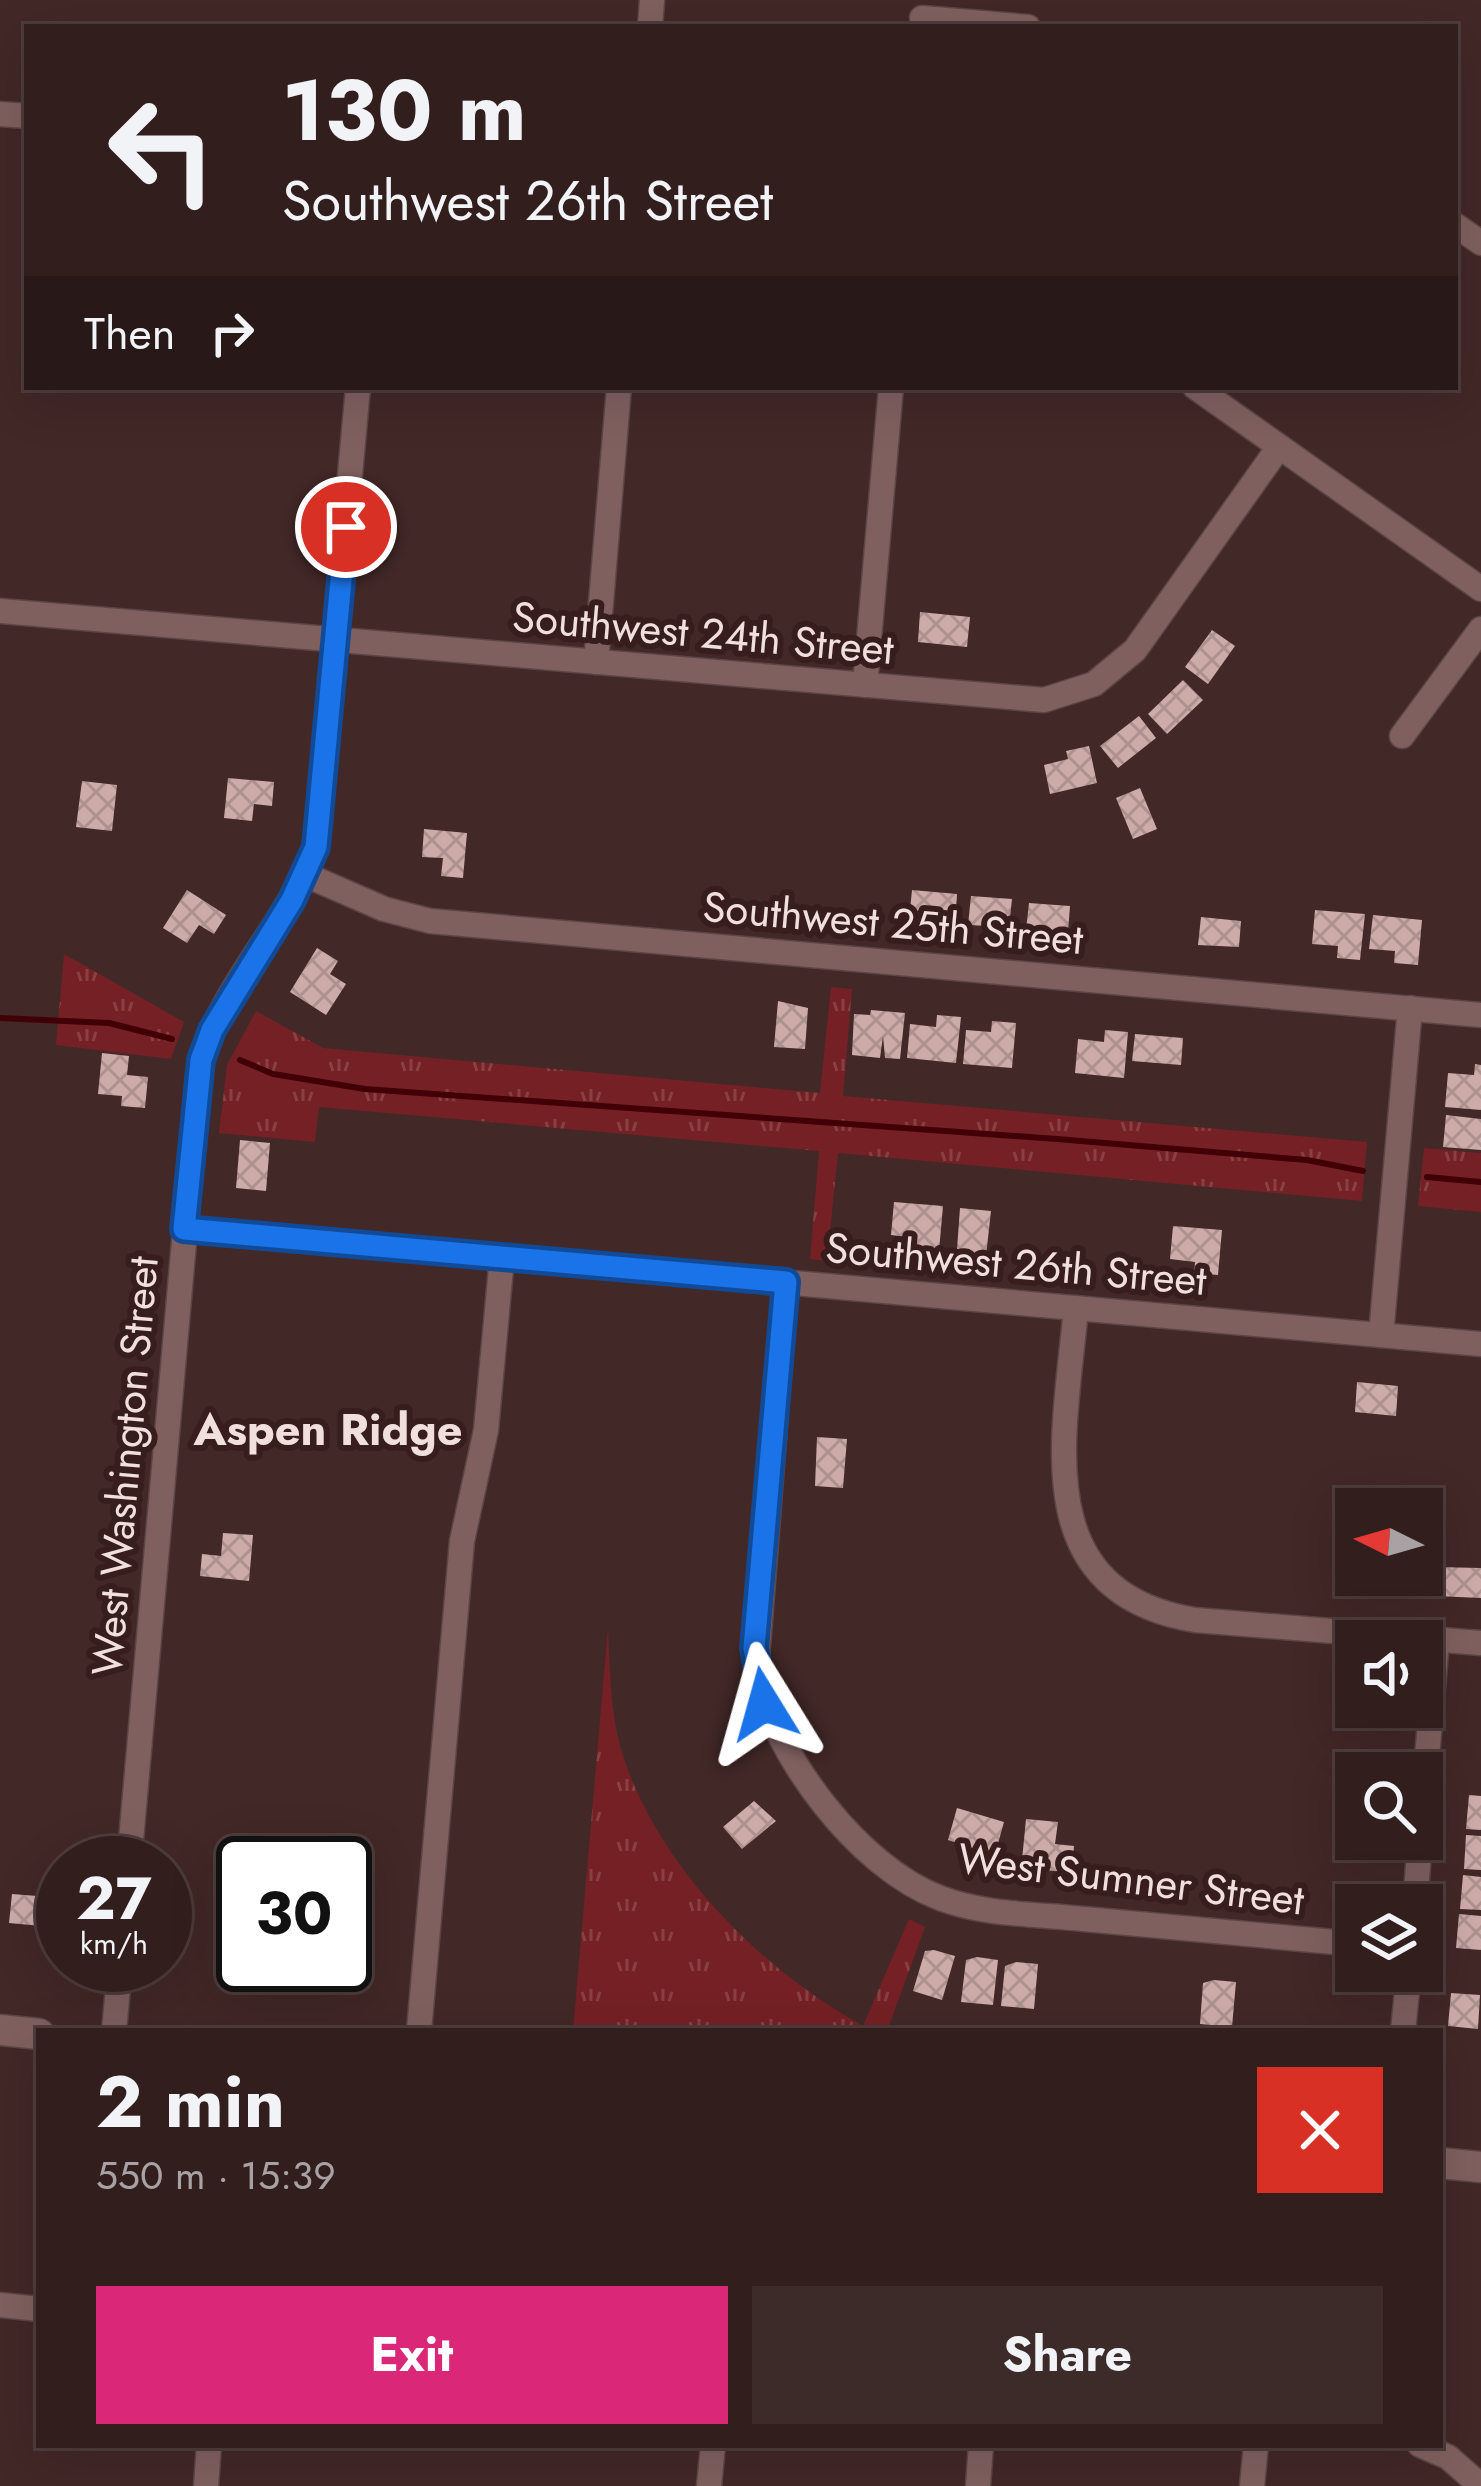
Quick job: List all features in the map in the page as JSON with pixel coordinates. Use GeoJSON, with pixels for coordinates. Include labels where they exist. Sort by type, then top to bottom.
{"type":"FeatureCollection","features":[{"type":"Feature","properties":{"kind":"street"},"geometry":{"type":"LineString","coordinates":[[922,15],[1002,24]]}},
{"type":"Feature","properties":{"kind":"street","name":"West Washington Street"},"geometry":{"type":"LineString","coordinates":[[131,1836],[201,1060],[223,1010],[306,875],[322,814],[358,390]]}},
{"type":"Feature","properties":{"kind":"street"},"geometry":{"type":"LineString","coordinates":[[596,662],[620,390]]}},
{"type":"Feature","properties":{"kind":"street"},"geometry":{"type":"LineString","coordinates":[[865,685],[891,390]]}},
{"type":"Feature","properties":{"kind":"street"},"geometry":{"type":"LineString","coordinates":[[1199,390],[1481,589]]}},
{"type":"Feature","properties":{"kind":"street","name":"Southwest 24th Street"},"geometry":{"type":"LineString","coordinates":[[0,611],[1018,702],[1070,694],[1094,684],[1135,650],[1280,447]]}},
{"type":"Feature","properties":{"kind":"street"},"geometry":{"type":"LineString","coordinates":[[1402,736],[1481,629]]}},
{"type":"Feature","properties":{"kind":"street","name":"Southwest 25th Street"},"geometry":{"type":"LineString","coordinates":[[306,875],[384,909],[430,921],[1481,1015]]}},
{"type":"Feature","properties":{"kind":"street"},"geometry":{"type":"LineString","coordinates":[[1381,1335],[1410,1009]]}},
{"type":"Feature","properties":{"kind":"street","name":"Southwest 26th Street"},"geometry":{"type":"LineString","coordinates":[[184,1229],[1481,1344]]}},
{"type":"Feature","properties":{"kind":"street"},"geometry":{"type":"LineString","coordinates":[[419,2028],[462,1541],[486,1430],[502,1257]]}},
{"type":"Feature","properties":{"kind":"street","name":"West Sumner Street"},"geometry":{"type":"LineString","coordinates":[[786,1282],[756,1672],[764,1704],[788,1756],[860,1842],[906,1882],[970,1907],[1335,1942]]}},
{"type":"Feature","properties":{"kind":"street"},"geometry":{"type":"LineString","coordinates":[[1076,1308],[1064,1495],[1083,1550],[1110,1583],[1174,1617],[1335,1631]]}},
{"type":"Feature","properties":{"kind":"street"},"geometry":{"type":"LineString","coordinates":[[1443,1640],[1481,1643]]}},
{"type":"Feature","properties":{"kind":"street"},"geometry":{"type":"LineString","coordinates":[[114,2028],[118,1992]]}},
{"type":"Feature","properties":{"kind":"street"},"geometry":{"type":"LineString","coordinates":[[1403,2028],[1407,1992]]}},
{"type":"Feature","properties":{"kind":"street"},"geometry":{"type":"LineString","coordinates":[[0,2030],[36,2034]]}},
{"type":"Feature","properties":{"kind":"street"},"geometry":{"type":"LineString","coordinates":[[1443,2163],[1481,2167]]}},
{"type":"Feature","properties":{"kind":"street"},"geometry":{"type":"LineString","coordinates":[[0,2305],[36,2309]]}},
{"type":"Feature","properties":{"kind":"street"},"geometry":{"type":"LineString","coordinates":[[206,2486],[209,2448]]}},
{"type":"Feature","properties":{"kind":"street"},"geometry":{"type":"LineString","coordinates":[[709,2486],[713,2448]]}},
{"type":"Feature","properties":{"kind":"street"},"geometry":{"type":"LineString","coordinates":[[977,2486],[981,2448]]}},
{"type":"Feature","properties":{"kind":"street"},"geometry":{"type":"LineString","coordinates":[[1252,2486],[1256,2448]]}},
{"type":"Feature","properties":{"kind":"street"},"geometry":{"type":"LineString","coordinates":[[1427,2448],[1448,2457],[1481,2486]]}},
{"type":"Feature","properties":{"kind":"green space"},"geometry":{"type":"Polygon","coordinates":[[[64,954],[184,1022],[171,1059],[56,1045],[64,954]]]}},
{"type":"Feature","properties":{"kind":"green space"},"geometry":{"type":"Polygon","coordinates":[[[831,987],[852,989],[843,1096],[1367,1142],[1362,1201],[838,1153],[827,1261],[810,1259],[819,1151],[319,1107],[315,1142],[219,1133],[227,1065],[256,1011],[323,1048],[820,1093],[831,987]]]}},
{"type":"Feature","properties":{"kind":"green space"},"geometry":{"type":"Polygon","coordinates":[[[1424,1148],[1481,1153],[1481,1212],[1418,1206],[1424,1148]]]}},
{"type":"Feature","properties":{"kind":"green space"},"geometry":{"type":"Polygon","coordinates":[[[608,1628],[615,1725],[640,1798],[689,1876],[752,1946],[863,2026],[909,1919],[925,1927],[888,2028],[573,2028],[608,1628]]]}},
{"type":"Feature","properties":{"kind":"building"},"geometry":{"type":"Polygon","coordinates":[[[920,612],[970,617],[967,647],[918,642],[920,612]]]}},
{"type":"Feature","properties":{"kind":"building"},"geometry":{"type":"Polygon","coordinates":[[[1212,630],[1235,646],[1208,684],[1185,667],[1212,630]]]}},
{"type":"Feature","properties":{"kind":"building"},"geometry":{"type":"Polygon","coordinates":[[[1183,680],[1203,700],[1167,734],[1148,714],[1183,680]]]}},
{"type":"Feature","properties":{"kind":"building"},"geometry":{"type":"Polygon","coordinates":[[[1139,716],[1156,738],[1118,768],[1100,746],[1139,716]]]}},
{"type":"Feature","properties":{"kind":"building"},"geometry":{"type":"Polygon","coordinates":[[[1089,746],[1097,783],[1050,794],[1044,765],[1068,759],[1066,751],[1089,746]]]}},
{"type":"Feature","properties":{"kind":"building"},"geometry":{"type":"Polygon","coordinates":[[[228,778],[274,782],[272,806],[254,804],[252,821],[224,818],[228,778]]]}},
{"type":"Feature","properties":{"kind":"building"},"geometry":{"type":"Polygon","coordinates":[[[82,781],[117,785],[112,831],[76,827],[82,781]]]}},
{"type":"Feature","properties":{"kind":"building"},"geometry":{"type":"Polygon","coordinates":[[[1140,788],[1157,829],[1133,839],[1116,798],[1140,788]]]}},
{"type":"Feature","properties":{"kind":"building"},"geometry":{"type":"Polygon","coordinates":[[[424,829],[467,833],[463,878],[441,876],[443,858],[422,857],[424,829]]]}},
{"type":"Feature","properties":{"kind":"building"},"geometry":{"type":"Polygon","coordinates":[[[187,890],[226,915],[214,934],[199,925],[187,943],[163,928],[187,890]]]}},
{"type":"Feature","properties":{"kind":"building"},"geometry":{"type":"Polygon","coordinates":[[[912,890],[957,894],[955,924],[909,920],[912,890]]]}},
{"type":"Feature","properties":{"kind":"building"},"geometry":{"type":"Polygon","coordinates":[[[971,896],[1012,899],[1009,927],[968,925],[971,896]]]}},
{"type":"Feature","properties":{"kind":"building"},"geometry":{"type":"Polygon","coordinates":[[[1029,903],[1070,906],[1068,932],[1026,930],[1029,903]]]}},
{"type":"Feature","properties":{"kind":"building"},"geometry":{"type":"Polygon","coordinates":[[[1315,910],[1365,914],[1360,960],[1337,958],[1338,946],[1312,944],[1315,910]]]}},
{"type":"Feature","properties":{"kind":"building"},"geometry":{"type":"Polygon","coordinates":[[[1373,915],[1422,920],[1418,965],[1394,963],[1395,951],[1369,949],[1373,915]]]}},
{"type":"Feature","properties":{"kind":"building"},"geometry":{"type":"Polygon","coordinates":[[[1201,917],[1241,921],[1239,947],[1198,945],[1201,917]]]}},
{"type":"Feature","properties":{"kind":"building"},"geometry":{"type":"Polygon","coordinates":[[[317,948],[338,961],[330,974],[346,984],[326,1015],[290,992],[317,948]]]}},
{"type":"Feature","properties":{"kind":"building"},"geometry":{"type":"Polygon","coordinates":[[[778,1001],[808,1008],[805,1049],[774,1047],[778,1001]]]}},
{"type":"Feature","properties":{"kind":"building"},"geometry":{"type":"Polygon","coordinates":[[[871,1010],[905,1013],[900,1059],[885,1058],[883,1036],[880,1058],[852,1055],[854,1014],[870,1015],[871,1010]]]}},
{"type":"Feature","properties":{"kind":"building"},"geometry":{"type":"Polygon","coordinates":[[[937,1015],[961,1017],[956,1063],[907,1058],[910,1024],[936,1027],[937,1015]]]}},
{"type":"Feature","properties":{"kind":"building"},"geometry":{"type":"Polygon","coordinates":[[[992,1021],[1016,1023],[1012,1068],[963,1064],[966,1030],[991,1032],[992,1021]]]}},
{"type":"Feature","properties":{"kind":"building"},"geometry":{"type":"Polygon","coordinates":[[[1105,1030],[1128,1032],[1124,1078],[1075,1073],[1078,1039],[1104,1042],[1105,1030]]]}},
{"type":"Feature","properties":{"kind":"building"},"geometry":{"type":"Polygon","coordinates":[[[1135,1034],[1183,1038],[1181,1065],[1132,1061],[1135,1034]]]}},
{"type":"Feature","properties":{"kind":"building"},"geometry":{"type":"Polygon","coordinates":[[[102,1053],[129,1056],[127,1075],[148,1077],[145,1108],[121,1106],[122,1096],[98,1094],[102,1053]]]}},
{"type":"Feature","properties":{"kind":"building"},"geometry":{"type":"Polygon","coordinates":[[[1475,1064],[1481,1065],[1481,1110],[1445,1107],[1448,1073],[1474,1075],[1475,1064]]]}},
{"type":"Feature","properties":{"kind":"building"},"geometry":{"type":"Polygon","coordinates":[[[1446,1115],[1481,1119],[1481,1150],[1443,1147],[1446,1115]]]}},
{"type":"Feature","properties":{"kind":"building"},"geometry":{"type":"Polygon","coordinates":[[[240,1140],[270,1143],[266,1191],[236,1188],[240,1140]]]}},
{"type":"Feature","properties":{"kind":"building"},"geometry":{"type":"Polygon","coordinates":[[[894,1202],[943,1206],[939,1251],[916,1249],[917,1238],[891,1235],[894,1202]]]}},
{"type":"Feature","properties":{"kind":"building"},"geometry":{"type":"Polygon","coordinates":[[[960,1208],[991,1211],[986,1256],[957,1249],[960,1208]]]}},
{"type":"Feature","properties":{"kind":"building"},"geometry":{"type":"Polygon","coordinates":[[[1173,1226],[1222,1230],[1218,1275],[1194,1273],[1195,1262],[1170,1259],[1173,1226]]]}},
{"type":"Feature","properties":{"kind":"building"},"geometry":{"type":"Polygon","coordinates":[[[1357,1382],[1398,1386],[1396,1416],[1355,1412],[1357,1382]]]}},
{"type":"Feature","properties":{"kind":"building"},"geometry":{"type":"Polygon","coordinates":[[[817,1437],[847,1439],[843,1488],[815,1486],[817,1437]]]}},
{"type":"Feature","properties":{"kind":"building"},"geometry":{"type":"Polygon","coordinates":[[[223,1533],[253,1535],[249,1581],[200,1576],[202,1554],[221,1556],[223,1533]]]}},
{"type":"Feature","properties":{"kind":"building"},"geometry":{"type":"Polygon","coordinates":[[[1443,1567],[1481,1568],[1481,1598],[1435,1596],[1443,1596],[1443,1567]]]}},
{"type":"Feature","properties":{"kind":"building"},"geometry":{"type":"Polygon","coordinates":[[[1469,1795],[1481,1796],[1481,1830],[1466,1829],[1469,1795]]]}},
{"type":"Feature","properties":{"kind":"building"},"geometry":{"type":"Polygon","coordinates":[[[754,1801],[776,1821],[742,1849],[723,1827],[754,1801]]]}},
{"type":"Feature","properties":{"kind":"building"},"geometry":{"type":"Polygon","coordinates":[[[957,1808],[1004,1822],[992,1865],[969,1859],[972,1848],[948,1840],[957,1808]]]}},
{"type":"Feature","properties":{"kind":"building"},"geometry":{"type":"Polygon","coordinates":[[[1026,1819],[1058,1822],[1055,1844],[1074,1846],[1072,1873],[1037,1869],[1038,1862],[1022,1860],[1026,1819]]]}},
{"type":"Feature","properties":{"kind":"building"},"geometry":{"type":"Polygon","coordinates":[[[1466,1835],[1481,1836],[1481,1870],[1464,1869],[1466,1835]]]}},
{"type":"Feature","properties":{"kind":"building"},"geometry":{"type":"Polygon","coordinates":[[[1463,1875],[1481,1877],[1481,1910],[1460,1909],[1463,1875]]]}},
{"type":"Feature","properties":{"kind":"building"},"geometry":{"type":"Polygon","coordinates":[[[12,1894],[36,1896],[36,1926],[9,1923],[12,1894]]]}},
{"type":"Feature","properties":{"kind":"building"},"geometry":{"type":"Polygon","coordinates":[[[1459,1914],[1481,1916],[1481,1950],[1456,1948],[1459,1914]]]}},
{"type":"Feature","properties":{"kind":"building"},"geometry":{"type":"Polygon","coordinates":[[[925,1951],[955,1956],[942,2000],[913,1991],[925,1951]]]}},
{"type":"Feature","properties":{"kind":"building"},"geometry":{"type":"Polygon","coordinates":[[[966,1960],[998,1960],[993,2005],[961,2002],[966,1960]]]}},
{"type":"Feature","properties":{"kind":"building"},"geometry":{"type":"Polygon","coordinates":[[[1038,1964],[1034,2009],[1001,2006],[1005,1966],[1038,1964]]]}},
{"type":"Feature","properties":{"kind":"building"},"geometry":{"type":"Polygon","coordinates":[[[1236,1982],[1232,2027],[1200,2024],[1203,1983],[1236,1982]]]}},
{"type":"Feature","properties":{"kind":"building"},"geometry":{"type":"Polygon","coordinates":[[[1451,1993],[1480,1995],[1478,2029],[1448,2026],[1451,1993]]]}},
{"type":"Feature","properties":{"kind":"waterway"},"geometry":{"type":"LineString","coordinates":[[0,1018],[109,1023],[172,1039]]}},
{"type":"Feature","properties":{"kind":"waterway"},"geometry":{"type":"LineString","coordinates":[[240,1060],[273,1074],[365,1089],[1057,1139],[1307,1160],[1363,1171]]}},
{"type":"Feature","properties":{"kind":"waterway"},"geometry":{"type":"LineString","coordinates":[[1427,1177],[1481,1182]]}},
{"type":"Feature","properties":{"kind":"district","name":"Aspen Ridge"},"geometry":{"type":"Point","coordinates":[328,1429]}},
{"type":"Feature","properties":{"kind":"route"},"geometry":{"type":"LineString","coordinates":[[346,527],[316,847],[292,900],[212,1030],[201,1060],[184,1229],[786,1282],[754,1648],[764,1704]]}}]}
